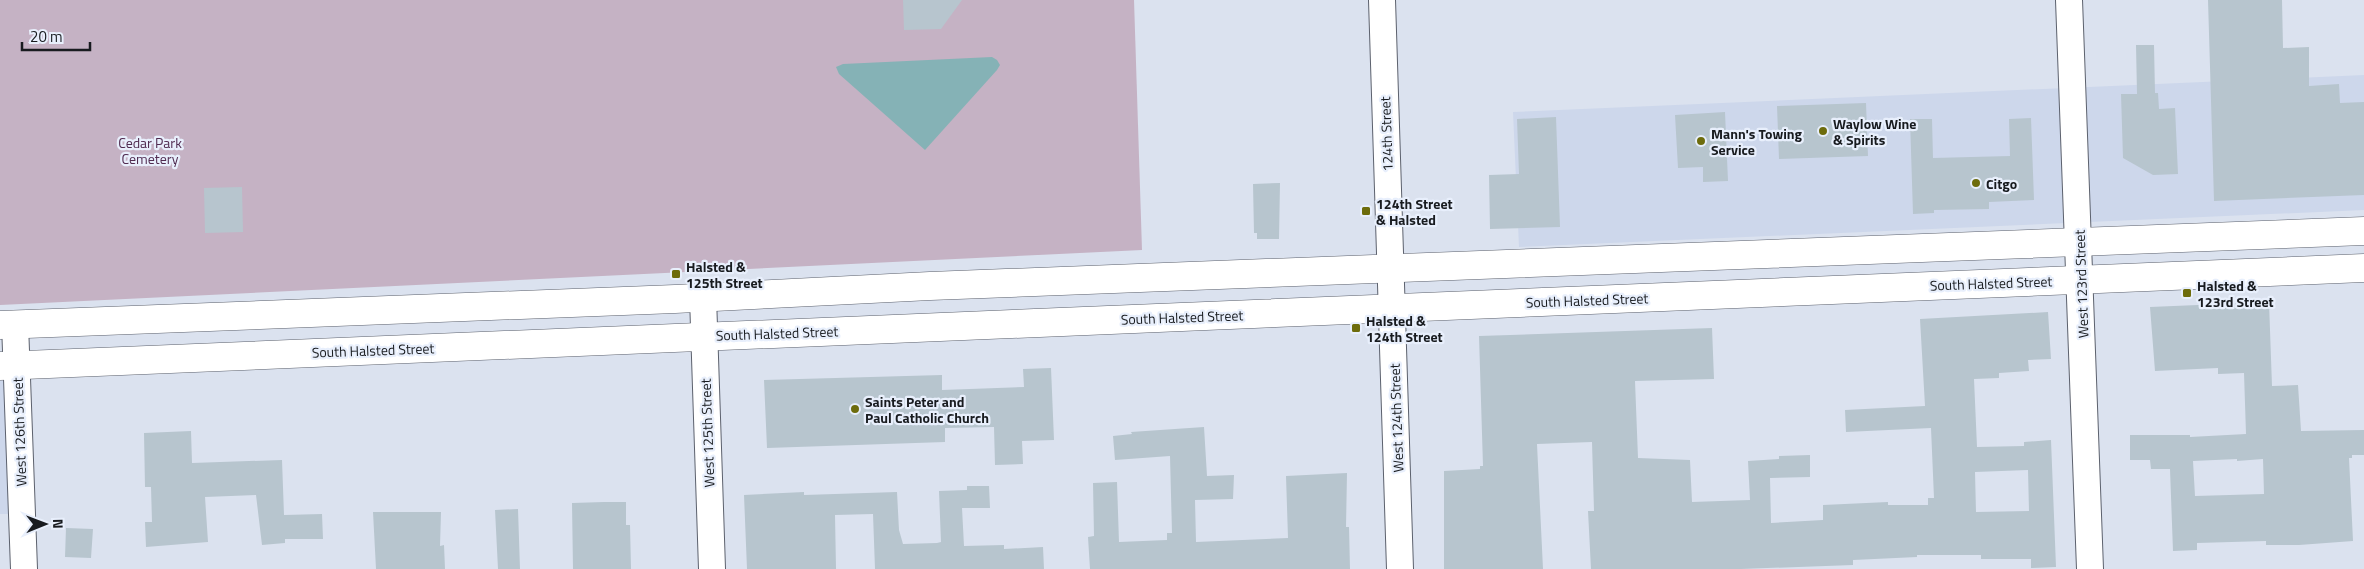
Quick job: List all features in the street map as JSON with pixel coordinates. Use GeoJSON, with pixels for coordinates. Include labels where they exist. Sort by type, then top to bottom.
{"type":"FeatureCollection","features":[{"type":"Feature","properties":{"kind":"main road"},"geometry":{"type":"LineString","coordinates":[[7,324],[2079,240],[2364,231]]}},
{"type":"Feature","properties":{"kind":"main road","name":"South Halsted Street"},"geometry":{"type":"LineString","coordinates":[[8,366],[2364,268]]}},
{"type":"Feature","properties":{"kind":"street","name":"124th Street"},"geometry":{"type":"LineString","coordinates":[[1382,0],[1392,268]]}},
{"type":"Feature","properties":{"kind":"street","name":"West 123rd Street"},"geometry":{"type":"LineString","coordinates":[[2069,0],[2081,280],[2090,569]]}},
{"type":"Feature","properties":{"kind":"street","name":"West 124th Street"},"geometry":{"type":"LineString","coordinates":[[1392,268],[1400,569]]}},
{"type":"Feature","properties":{"kind":"street","name":"West 125th Street"},"geometry":{"type":"LineString","coordinates":[[702,297],[712,569]]}},
{"type":"Feature","properties":{"kind":"street","name":"West 126th Street"},"geometry":{"type":"LineString","coordinates":[[7,324],[8,366],[24,569]]}},
{"type":"Feature","properties":{"kind":"shaded area"},"geometry":{"type":"Polygon","coordinates":[[[992,57],[1000,65],[997,70],[925,150],[839,74],[836,67],[843,64],[992,57]]]}},
{"type":"Feature","properties":{"kind":"shaded area"},"geometry":{"type":"Polygon","coordinates":[[[2364,75],[2364,210],[1519,247],[1513,112],[2364,75]]]}},
{"type":"Feature","properties":{"kind":"shaded area"},"geometry":{"type":"Polygon","coordinates":[[[0,381],[15,381],[18,514],[0,514],[0,381]]]}},
{"type":"Feature","properties":{"kind":"green space","name":"Cedar Park Cemetery"},"geometry":{"type":"Polygon","coordinates":[[[0,0],[1134,0],[1142,250],[0,305],[0,0]]]}},
{"type":"Feature","properties":{"kind":"building"},"geometry":{"type":"Polygon","coordinates":[[[903,0],[962,0],[941,29],[904,30],[903,0]]]}},
{"type":"Feature","properties":{"kind":"building"},"geometry":{"type":"Polygon","coordinates":[[[2208,0],[2282,0],[2283,48],[2309,47],[2309,86],[2339,84],[2340,103],[2364,102],[2364,195],[2214,201],[2208,0]]]}},
{"type":"Feature","properties":{"kind":"building"},"geometry":{"type":"Polygon","coordinates":[[[2136,45],[2154,45],[2155,93],[2158,93],[2159,109],[2175,108],[2178,174],[2153,175],[2123,158],[2121,94],[2137,94],[2136,45]]]}},
{"type":"Feature","properties":{"kind":"building","name":"Waylow Wine & Spirits"},"geometry":{"type":"Polygon","coordinates":[[[1866,103],[1868,156],[1779,159],[1777,106],[1866,103]]]}},
{"type":"Feature","properties":{"kind":"building","name":"Mann's Towing Service"},"geometry":{"type":"Polygon","coordinates":[[[1725,112],[1728,181],[1703,182],[1703,167],[1678,168],[1675,115],[1725,112]]]}},
{"type":"Feature","properties":{"kind":"building"},"geometry":{"type":"Polygon","coordinates":[[[1556,117],[1560,227],[1490,229],[1489,175],[1519,174],[1517,119],[1556,117]]]}},
{"type":"Feature","properties":{"kind":"building"},"geometry":{"type":"Polygon","coordinates":[[[2031,118],[2034,200],[1989,202],[1989,209],[1934,210],[1934,213],[1913,214],[1910,119],[1932,119],[1933,158],[2010,156],[2009,119],[2031,118]]]}},
{"type":"Feature","properties":{"kind":"building"},"geometry":{"type":"Polygon","coordinates":[[[1280,183],[1279,239],[1257,239],[1257,233],[1254,233],[1253,184],[1280,183]]]}},
{"type":"Feature","properties":{"kind":"building"},"geometry":{"type":"Polygon","coordinates":[[[242,187],[243,232],[205,233],[204,188],[242,187]]]}},
{"type":"Feature","properties":{"kind":"building"},"geometry":{"type":"Polygon","coordinates":[[[2269,302],[2272,386],[2298,385],[2301,431],[2364,430],[2364,455],[2352,455],[2352,458],[2349,458],[2353,541],[2299,545],[2266,545],[2266,541],[2197,543],[2197,550],[2173,551],[2170,469],[2151,469],[2150,460],[2130,460],[2130,435],[2190,435],[2190,437],[2246,434],[2244,373],[2218,374],[2218,368],[2155,371],[2150,307],[2269,302]],[[2237,459],[2193,461],[2195,496],[2264,494],[2263,459],[2237,461],[2237,459]]]}},
{"type":"Feature","properties":{"kind":"building"},"geometry":{"type":"Polygon","coordinates":[[[2048,312],[2051,359],[2028,360],[2029,371],[1999,373],[1999,378],[1974,379],[1977,447],[2024,446],[2024,442],[2051,440],[2056,567],[2031,568],[2031,559],[1981,559],[1981,555],[1917,555],[1917,557],[1853,560],[1853,565],[1741,569],[1591,569],[1588,511],[1594,511],[1592,442],[1537,444],[1543,569],[1444,569],[1444,471],[1480,469],[1480,466],[1483,466],[1479,336],[1712,328],[1714,379],[1635,381],[1638,458],[1690,460],[1692,502],[1750,500],[1748,461],[1779,459],[1779,456],[1810,455],[1810,477],[1770,478],[1771,523],[1823,520],[1823,505],[1888,502],[1888,505],[1928,505],[1928,498],[1934,498],[1931,428],[1846,432],[1845,410],[1925,406],[1920,319],[2048,312]],[[2028,470],[1975,472],[1976,512],[2029,511],[2028,470]]]}},
{"type":"Feature","properties":{"kind":"building","name":"Saints Peter and Paul Catholic Church"},"geometry":{"type":"Polygon","coordinates":[[[1051,368],[1054,440],[1022,441],[1023,464],[995,465],[994,427],[945,428],[945,442],[767,448],[764,380],[942,375],[942,390],[1024,387],[1023,369],[1051,368]]]}},
{"type":"Feature","properties":{"kind":"building"},"geometry":{"type":"Polygon","coordinates":[[[1204,427],[1207,476],[1234,475],[1233,499],[1195,500],[1196,542],[1288,538],[1286,476],[1347,473],[1346,527],[1349,527],[1350,569],[1090,569],[1088,537],[1094,536],[1093,483],[1117,482],[1119,542],[1167,540],[1167,533],[1172,533],[1170,456],[1115,460],[1113,436],[1132,434],[1131,432],[1204,427]]]}},
{"type":"Feature","properties":{"kind":"building"},"geometry":{"type":"Polygon","coordinates":[[[191,431],[192,463],[282,460],[284,515],[322,514],[323,539],[285,539],[285,543],[262,545],[256,495],[205,497],[208,542],[146,547],[145,522],[152,522],[151,487],[145,487],[144,433],[191,431]]]}},
{"type":"Feature","properties":{"kind":"building"},"geometry":{"type":"Polygon","coordinates":[[[967,486],[989,486],[990,508],[962,508],[964,546],[1004,545],[1004,549],[1043,547],[1044,569],[875,569],[873,514],[835,515],[836,569],[747,569],[744,495],[804,492],[804,495],[897,492],[899,530],[903,544],[937,543],[941,542],[939,491],[967,490],[967,486]]]}},
{"type":"Feature","properties":{"kind":"building"},"geometry":{"type":"Polygon","coordinates":[[[626,502],[626,525],[630,525],[631,569],[573,569],[572,503],[626,502]]]}},
{"type":"Feature","properties":{"kind":"building"},"geometry":{"type":"Polygon","coordinates":[[[518,509],[520,569],[498,569],[495,510],[518,509]]]}},
{"type":"Feature","properties":{"kind":"building"},"geometry":{"type":"Polygon","coordinates":[[[373,512],[441,512],[440,546],[444,545],[445,569],[376,569],[373,512]]]}},
{"type":"Feature","properties":{"kind":"building"},"geometry":{"type":"Polygon","coordinates":[[[66,528],[93,529],[91,558],[65,557],[66,528]]]}},
{"type":"Feature","properties":{"kind":"place","name":"Waylow Wine & Spirits"},"geometry":{"type":"Point","coordinates":[1823,131]}},
{"type":"Feature","properties":{"kind":"place","name":"Mann's Towing Service"},"geometry":{"type":"Point","coordinates":[1701,141]}},
{"type":"Feature","properties":{"kind":"place","name":"Citgo"},"geometry":{"type":"Point","coordinates":[1976,183]}},
{"type":"Feature","properties":{"kind":"place","name":"124th Street & Halsted"},"geometry":{"type":"Point","coordinates":[1366,211]}},
{"type":"Feature","properties":{"kind":"place","name":"Halsted & 125th Street"},"geometry":{"type":"Point","coordinates":[676,274]}},
{"type":"Feature","properties":{"kind":"place","name":"Halsted & 123rd Street"},"geometry":{"type":"Point","coordinates":[2187,293]}},
{"type":"Feature","properties":{"kind":"place","name":"Halsted & 124th Street"},"geometry":{"type":"Point","coordinates":[1356,328]}},
{"type":"Feature","properties":{"kind":"place","name":"Saints Peter and Paul Catholic Church"},"geometry":{"type":"Point","coordinates":[855,409]}}]}
